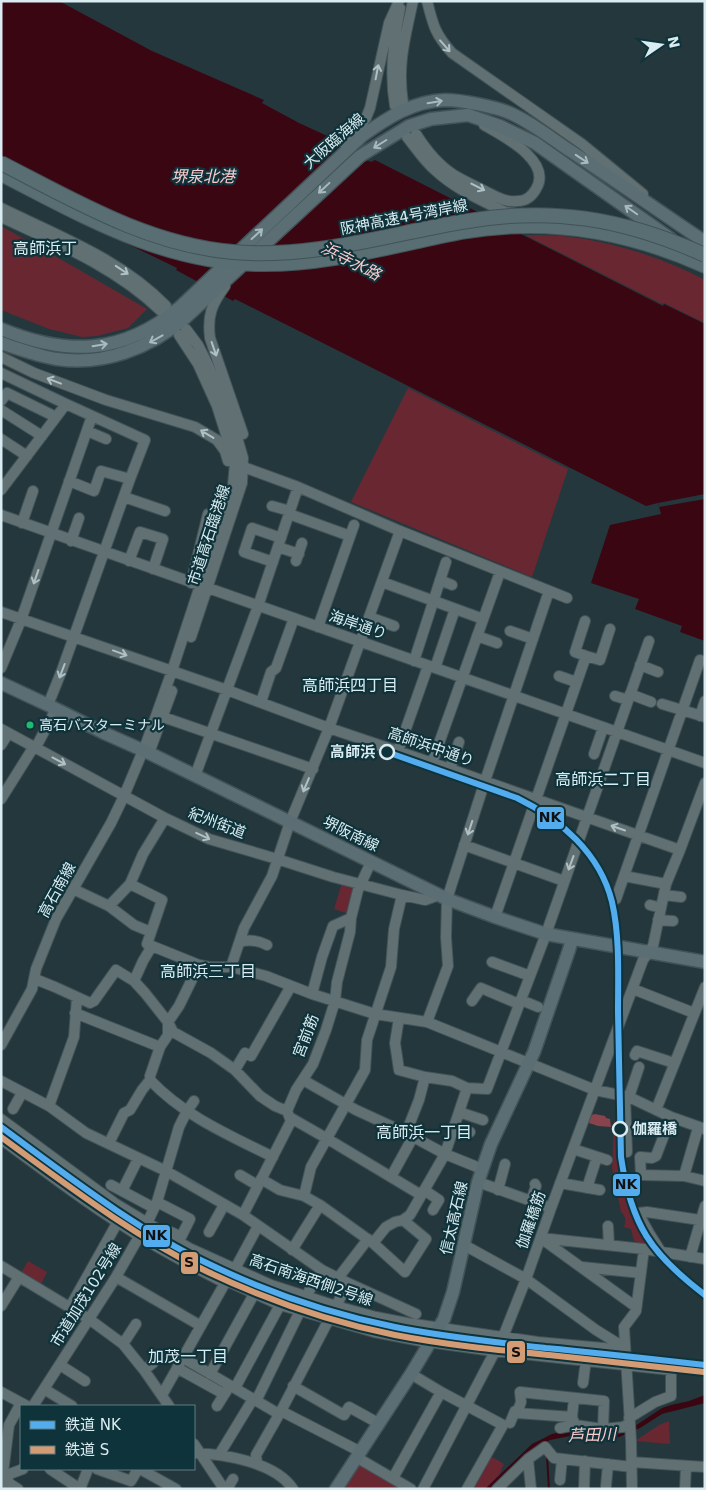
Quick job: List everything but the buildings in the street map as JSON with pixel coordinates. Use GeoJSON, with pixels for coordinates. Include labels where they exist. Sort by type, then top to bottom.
{"type":"FeatureCollection","features":[{"type":"Feature","properties":{"kind":"highway","name":"阪神高速4号湾岸線"},"geometry":{"type":"LineString","coordinates":[[1,164],[136,229],[188,245],[233,252],[267,254],[306,252],[460,222],[534,214],[605,221],[656,235],[705,255]]}},
{"type":"Feature","properties":{"kind":"highway","name":"阪神高速4号湾岸線"},"geometry":{"type":"LineString","coordinates":[[1,174],[136,240],[187,255],[233,262],[267,264],[310,262],[463,232],[522,226],[604,232],[657,246],[705,263]]}},
{"type":"Feature","properties":{"kind":"highway"},"geometry":{"type":"LineString","coordinates":[[522,226],[588,234],[631,243],[669,258],[705,276]]}},
{"type":"Feature","properties":{"kind":"main road","name":"大阪臨海線"},"geometry":{"type":"LineString","coordinates":[[1,343],[57,359],[96,359],[114,356],[145,345],[171,330],[218,284],[346,148],[385,119],[422,103],[445,100],[475,104],[511,113],[613,179],[705,242]]}},
{"type":"Feature","properties":{"kind":"main road","name":"大阪臨海線"},"geometry":{"type":"LineString","coordinates":[[1,328],[22,338],[55,346],[102,346],[131,338],[146,331],[235,272],[360,156],[409,126],[431,119],[468,115],[500,126],[535,143],[705,263]]}},
{"type":"Feature","properties":{"kind":"main road","name":"堺阪南線"},"geometry":{"type":"LineString","coordinates":[[1,684],[146,752],[443,897],[496,918],[546,934],[705,962]]}},
{"type":"Feature","properties":{"kind":"main road","name":"信太高石線"},"geometry":{"type":"LineString","coordinates":[[336,1489],[440,1328],[453,1292],[482,1169],[491,1144],[529,1064],[572,939]]}},
{"type":"Feature","properties":{"kind":"street"},"geometry":{"type":"LineString","coordinates":[[400,1],[393,43],[391,73],[399,104],[400,72],[413,1]]}},
{"type":"Feature","properties":{"kind":"street"},"geometry":{"type":"LineString","coordinates":[[346,148],[366,118],[370,108],[389,23],[400,1]]}},
{"type":"Feature","properties":{"kind":"street"},"geometry":{"type":"LineString","coordinates":[[427,1],[432,23],[440,39],[452,53],[582,144],[693,234]]}},
{"type":"Feature","properties":{"kind":"street"},"geometry":{"type":"LineString","coordinates":[[468,115],[529,155],[539,174],[539,185],[533,194],[526,199],[516,202],[500,199],[454,175],[411,135],[421,155],[434,170],[454,185],[505,212],[530,217],[588,220],[618,225],[672,245],[705,263]]}},
{"type":"Feature","properties":{"kind":"street"},"geometry":{"type":"LineString","coordinates":[[1,208],[111,262],[144,285],[163,309],[104,269],[1,217]]}},
{"type":"Feature","properties":{"kind":"street"},"geometry":{"type":"LineString","coordinates":[[218,284],[209,315],[209,332],[247,446],[249,458],[242,466],[567,598]]}},
{"type":"Feature","properties":{"kind":"street","name":"市道高石臨港線"},"geometry":{"type":"LineString","coordinates":[[182,332],[217,406],[242,466],[242,483],[200,586]]}},
{"type":"Feature","properties":{"kind":"street"},"geometry":{"type":"LineString","coordinates":[[1,357],[34,373],[106,400],[195,427],[217,440],[225,451],[229,464],[230,480],[220,526],[207,518],[200,586]]}},
{"type":"Feature","properties":{"kind":"street"},"geometry":{"type":"LineString","coordinates":[[1,372],[146,440],[130,479],[62,670],[52,707],[34,748],[1,799]]}},
{"type":"Feature","properties":{"kind":"street"},"geometry":{"type":"LineString","coordinates":[[1,401],[7,393],[56,417]]}},
{"type":"Feature","properties":{"kind":"street"},"geometry":{"type":"LineString","coordinates":[[1,490],[66,404]]}},
{"type":"Feature","properties":{"kind":"street"},"geometry":{"type":"LineString","coordinates":[[1,410],[42,436]]}},
{"type":"Feature","properties":{"kind":"street"},"geometry":{"type":"LineString","coordinates":[[1,668],[21,620],[92,416]]}},
{"type":"Feature","properties":{"kind":"street"},"geometry":{"type":"LineString","coordinates":[[87,431],[106,440]]}},
{"type":"Feature","properties":{"kind":"street"},"geometry":{"type":"LineString","coordinates":[[1,439],[27,456]]}},
{"type":"Feature","properties":{"kind":"street","name":"市道高石臨港線"},"geometry":{"type":"LineString","coordinates":[[146,752],[164,717],[200,586],[233,485],[242,466]]}},
{"type":"Feature","properties":{"kind":"street"},"geometry":{"type":"LineString","coordinates":[[69,481],[94,491],[101,471],[130,479]]}},
{"type":"Feature","properties":{"kind":"street"},"geometry":{"type":"LineString","coordinates":[[195,776],[258,606],[298,488]]}},
{"type":"Feature","properties":{"kind":"street"},"geometry":{"type":"LineString","coordinates":[[22,523],[33,491]]}},
{"type":"Feature","properties":{"kind":"street"},"geometry":{"type":"LineString","coordinates":[[124,497],[165,511]]}},
{"type":"Feature","properties":{"kind":"street"},"geometry":{"type":"LineString","coordinates":[[272,506],[350,536]]}},
{"type":"Feature","properties":{"kind":"street","name":"海岸通り"},"geometry":{"type":"LineString","coordinates":[[1,515],[705,764]]}},
{"type":"Feature","properties":{"kind":"street"},"geometry":{"type":"LineString","coordinates":[[71,541],[79,518]]}},
{"type":"Feature","properties":{"kind":"street"},"geometry":{"type":"LineString","coordinates":[[318,627],[354,525]]}},
{"type":"Feature","properties":{"kind":"street"},"geometry":{"type":"LineString","coordinates":[[273,562],[244,552],[252,528],[280,542],[297,557],[302,543]]}},
{"type":"Feature","properties":{"kind":"street"},"geometry":{"type":"LineString","coordinates":[[231,967],[244,928],[272,876],[290,822],[329,728],[400,531]]}},
{"type":"Feature","properties":{"kind":"street"},"geometry":{"type":"LineString","coordinates":[[129,561],[140,532],[163,539],[153,570]]}},
{"type":"Feature","properties":{"kind":"street"},"geometry":{"type":"LineString","coordinates":[[414,660],[446,562]]}},
{"type":"Feature","properties":{"kind":"street"},"geometry":{"type":"LineString","coordinates":[[432,763],[500,572]]}},
{"type":"Feature","properties":{"kind":"street"},"geometry":{"type":"LineString","coordinates":[[440,580],[452,585]]}},
{"type":"Feature","properties":{"kind":"street"},"geometry":{"type":"LineString","coordinates":[[382,582],[483,619]]}},
{"type":"Feature","properties":{"kind":"street"},"geometry":{"type":"LineString","coordinates":[[427,1022],[448,966],[443,897],[464,845],[549,591]]}},
{"type":"Feature","properties":{"kind":"street"},"geometry":{"type":"LineString","coordinates":[[398,752],[455,609]]}},
{"type":"Feature","properties":{"kind":"street","name":"高師浜中通り"},"geometry":{"type":"LineString","coordinates":[[1,612],[680,850]]}},
{"type":"Feature","properties":{"kind":"street"},"geometry":{"type":"LineString","coordinates":[[369,617],[394,626]]}},
{"type":"Feature","properties":{"kind":"street"},"geometry":{"type":"LineString","coordinates":[[261,702],[271,672],[276,668],[294,618]]}},
{"type":"Feature","properties":{"kind":"street"},"geometry":{"type":"LineString","coordinates":[[585,622],[575,652],[586,656],[600,660],[610,630]]}},
{"type":"Feature","properties":{"kind":"street"},"geometry":{"type":"LineString","coordinates":[[510,631],[534,639]]}},
{"type":"Feature","properties":{"kind":"street"},"geometry":{"type":"LineString","coordinates":[[477,636],[497,642]]}},
{"type":"Feature","properties":{"kind":"street"},"geometry":{"type":"LineString","coordinates":[[399,1018],[395,1043],[399,1070],[452,1082],[467,1088],[487,1089],[546,934],[649,641]]}},
{"type":"Feature","properties":{"kind":"street"},"geometry":{"type":"LineString","coordinates":[[496,918],[586,656]]}},
{"type":"Feature","properties":{"kind":"street"},"geometry":{"type":"LineString","coordinates":[[616,899],[700,660]]}},
{"type":"Feature","properties":{"kind":"street"},"geometry":{"type":"LineString","coordinates":[[640,665],[658,672]]}},
{"type":"Feature","properties":{"kind":"street","name":"市道高石臨港線"},"geometry":{"type":"LineString","coordinates":[[146,752],[147,742],[175,673]]}},
{"type":"Feature","properties":{"kind":"street"},"geometry":{"type":"LineString","coordinates":[[559,676],[576,682]]}},
{"type":"Feature","properties":{"kind":"street"},"geometry":{"type":"LineString","coordinates":[[615,696],[629,697],[702,716],[705,701]]}},
{"type":"Feature","properties":{"kind":"street"},"geometry":{"type":"LineString","coordinates":[[164,717],[313,768]]}},
{"type":"Feature","properties":{"kind":"street"},"geometry":{"type":"LineString","coordinates":[[594,754],[603,728]]}},
{"type":"Feature","properties":{"kind":"street"},"geometry":{"type":"LineString","coordinates":[[1,745],[5,731]]}},
{"type":"Feature","properties":{"kind":"street","name":"紀州街道"},"geometry":{"type":"LineString","coordinates":[[5,731],[124,796],[209,839],[277,858],[333,877],[402,895],[425,900],[443,897]]}},
{"type":"Feature","properties":{"kind":"street"},"geometry":{"type":"LineString","coordinates":[[450,769],[459,742]]}},
{"type":"Feature","properties":{"kind":"street","name":"高石南線"},"geometry":{"type":"LineString","coordinates":[[1,1045],[32,989],[36,969],[56,919],[95,853],[146,752]]}},
{"type":"Feature","properties":{"kind":"street","name":"伽羅橋筋"},"geometry":{"type":"LineString","coordinates":[[423,1489],[503,1336],[526,1279],[572,1149],[643,960],[652,946],[666,884],[700,810],[705,783]]}},
{"type":"Feature","properties":{"kind":"street"},"geometry":{"type":"LineString","coordinates":[[650,801],[660,805]]}},
{"type":"Feature","properties":{"kind":"street"},"geometry":{"type":"LineString","coordinates":[[109,906],[130,884],[143,854],[166,818]]}},
{"type":"Feature","properties":{"kind":"street"},"geometry":{"type":"LineString","coordinates":[[464,845],[564,880]]}},
{"type":"Feature","properties":{"kind":"street","name":"宮前筋"},"geometry":{"type":"LineString","coordinates":[[243,1215],[291,1121],[289,1115],[296,1090],[313,1064],[335,1002],[337,982],[360,884],[371,862]]}},
{"type":"Feature","properties":{"kind":"street"},"geometry":{"type":"LineString","coordinates":[[624,876],[666,884]]}},
{"type":"Feature","properties":{"kind":"street"},"geometry":{"type":"LineString","coordinates":[[130,884],[162,900],[147,944],[198,965],[231,967],[266,976],[312,994],[374,1014],[427,1022],[594,1090],[627,1096],[702,1128],[684,1176]]}},
{"type":"Feature","properties":{"kind":"street"},"geometry":{"type":"LineString","coordinates":[[73,889],[109,906],[134,925],[151,932]]}},
{"type":"Feature","properties":{"kind":"street"},"geometry":{"type":"LineString","coordinates":[[304,1196],[311,1167],[365,1070],[366,1040],[391,967],[394,929],[402,895]]}},
{"type":"Feature","properties":{"kind":"street"},"geometry":{"type":"LineString","coordinates":[[664,895],[682,897]]}},
{"type":"Feature","properties":{"kind":"street"},"geometry":{"type":"LineString","coordinates":[[650,905],[661,908]]}},
{"type":"Feature","properties":{"kind":"street"},"geometry":{"type":"LineString","coordinates":[[312,994],[333,926],[351,918]]}},
{"type":"Feature","properties":{"kind":"street"},"geometry":{"type":"LineString","coordinates":[[658,920],[673,921]]}},
{"type":"Feature","properties":{"kind":"street"},"geometry":{"type":"LineString","coordinates":[[240,942],[245,940],[267,945]]}},
{"type":"Feature","properties":{"kind":"street"},"geometry":{"type":"LineString","coordinates":[[134,982],[142,961],[152,946]]}},
{"type":"Feature","properties":{"kind":"street"},"geometry":{"type":"LineString","coordinates":[[492,962],[530,976]]}},
{"type":"Feature","properties":{"kind":"street"},"geometry":{"type":"LineString","coordinates":[[110,1143],[124,1113],[130,1110],[150,1080],[160,1048],[168,1035],[168,1022],[179,1006],[198,965]]}},
{"type":"Feature","properties":{"kind":"street"},"geometry":{"type":"LineString","coordinates":[[35,979],[90,1003],[94,1002],[116,970],[134,982],[145,993],[168,1022],[173,1032],[211,1053],[235,1070],[260,1096],[289,1115],[391,1177],[439,1200],[433,1210]]}},
{"type":"Feature","properties":{"kind":"street"},"geometry":{"type":"LineString","coordinates":[[235,1070],[245,1053],[251,1056],[291,986]]}},
{"type":"Feature","properties":{"kind":"street"},"geometry":{"type":"LineString","coordinates":[[656,1110],[694,1013],[702,1000],[705,987]]}},
{"type":"Feature","properties":{"kind":"street"},"geometry":{"type":"LineString","coordinates":[[472,1001],[481,988],[538,1007]]}},
{"type":"Feature","properties":{"kind":"street"},"geometry":{"type":"LineString","coordinates":[[633,988],[694,1013]]}},
{"type":"Feature","properties":{"kind":"street"},"geometry":{"type":"LineString","coordinates":[[49,1106],[74,1037],[76,997]]}},
{"type":"Feature","properties":{"kind":"street"},"geometry":{"type":"LineString","coordinates":[[75,1013],[160,1048]]}},
{"type":"Feature","properties":{"kind":"street"},"geometry":{"type":"LineString","coordinates":[[635,1055],[637,1051],[674,1063]]}},
{"type":"Feature","properties":{"kind":"street"},"geometry":{"type":"LineString","coordinates":[[627,1152],[627,1096],[639,1067]]}},
{"type":"Feature","properties":{"kind":"street"},"geometry":{"type":"LineString","coordinates":[[391,1177],[409,1135],[425,1077]]}},
{"type":"Feature","properties":{"kind":"street"},"geometry":{"type":"LineString","coordinates":[[150,1080],[187,1111],[220,1131],[273,1157]]}},
{"type":"Feature","properties":{"kind":"street"},"geometry":{"type":"LineString","coordinates":[[303,1080],[356,1110],[445,1154],[482,1169]]}},
{"type":"Feature","properties":{"kind":"street"},"geometry":{"type":"LineString","coordinates":[[1,1081],[49,1106],[86,1133],[110,1143],[166,1172],[243,1215],[322,1270],[348,1284],[416,1314]]}},
{"type":"Feature","properties":{"kind":"street"},"geometry":{"type":"LineString","coordinates":[[338,1278],[386,1227],[410,1215],[445,1154],[467,1088]]}},
{"type":"Feature","properties":{"kind":"street"},"geometry":{"type":"LineString","coordinates":[[13,1109],[22,1093]]}},
{"type":"Feature","properties":{"kind":"street","name":"市道加茂102号線"},"geometry":{"type":"LineString","coordinates":[[34,1405],[116,1277],[148,1221],[156,1205],[179,1127],[194,1101]]}},
{"type":"Feature","properties":{"kind":"street"},"geometry":{"type":"LineString","coordinates":[[460,1112],[483,1120]]}},
{"type":"Feature","properties":{"kind":"street"},"geometry":{"type":"LineString","coordinates":[[671,1116],[656,1156],[652,1158],[640,1157],[641,1175],[684,1176],[705,1181]]}},
{"type":"Feature","properties":{"kind":"street","name":"高石南海西側2号線"},"geometry":{"type":"LineString","coordinates":[[1,1119],[116,1204],[148,1221],[189,1248],[271,1285],[376,1317],[538,1342],[625,1349]]}},
{"type":"Feature","properties":{"kind":"street"},"geometry":{"type":"LineString","coordinates":[[454,1128],[470,1132]]}},
{"type":"Feature","properties":{"kind":"street"},"geometry":{"type":"LineString","coordinates":[[1,1139],[122,1226],[225,1283],[229,1282],[280,1305],[374,1332],[430,1343],[671,1370],[671,1396],[655,1402],[623,1427],[603,1429],[574,1421],[517,1412]]}},
{"type":"Feature","properties":{"kind":"street"},"geometry":{"type":"LineString","coordinates":[[572,1149],[602,1159],[588,1188]]}},
{"type":"Feature","properties":{"kind":"street"},"geometry":{"type":"LineString","coordinates":[[122,1191],[138,1159]]}},
{"type":"Feature","properties":{"kind":"street"},"geometry":{"type":"LineString","coordinates":[[498,1190],[506,1164]]}},
{"type":"Feature","properties":{"kind":"street"},"geometry":{"type":"LineString","coordinates":[[240,1175],[280,1190],[304,1196],[320,1205],[371,1241],[405,1272],[426,1239],[403,1220]]}},
{"type":"Feature","properties":{"kind":"street"},"geometry":{"type":"LineString","coordinates":[[478,1182],[551,1208]]}},
{"type":"Feature","properties":{"kind":"street"},"geometry":{"type":"LineString","coordinates":[[560,1183],[600,1190]]}},
{"type":"Feature","properties":{"kind":"street"},"geometry":{"type":"LineString","coordinates":[[531,1201],[535,1184]]}},
{"type":"Feature","properties":{"kind":"street"},"geometry":{"type":"LineString","coordinates":[[111,1185],[190,1219],[181,1237],[148,1221]]}},
{"type":"Feature","properties":{"kind":"street"},"geometry":{"type":"LineString","coordinates":[[209,1232],[224,1205]]}},
{"type":"Feature","properties":{"kind":"street"},"geometry":{"type":"LineString","coordinates":[[292,1250],[320,1205]]}},
{"type":"Feature","properties":{"kind":"street"},"geometry":{"type":"LineString","coordinates":[[690,1257],[705,1206]]}},
{"type":"Feature","properties":{"kind":"street"},"geometry":{"type":"LineString","coordinates":[[661,1252],[648,1233],[638,1213],[647,1212],[700,1220]]}},
{"type":"Feature","properties":{"kind":"street"},"geometry":{"type":"LineString","coordinates":[[70,1307],[116,1225]]}},
{"type":"Feature","properties":{"kind":"street"},"geometry":{"type":"LineString","coordinates":[[237,1265],[258,1226]]}},
{"type":"Feature","properties":{"kind":"street"},"geometry":{"type":"LineString","coordinates":[[608,1226],[609,1246]]}},
{"type":"Feature","properties":{"kind":"street"},"geometry":{"type":"LineString","coordinates":[[541,1238],[644,1249],[705,1259]]}},
{"type":"Feature","properties":{"kind":"street"},"geometry":{"type":"LineString","coordinates":[[541,1238],[636,1307]]}},
{"type":"Feature","properties":{"kind":"street"},"geometry":{"type":"LineString","coordinates":[[464,1245],[526,1279],[625,1349]]}},
{"type":"Feature","properties":{"kind":"street"},"geometry":{"type":"LineString","coordinates":[[632,1489],[624,1327],[636,1311],[644,1249]]}},
{"type":"Feature","properties":{"kind":"street"},"geometry":{"type":"LineString","coordinates":[[1,1266],[89,1319],[123,1344],[168,1405]]}},
{"type":"Feature","properties":{"kind":"street"},"geometry":{"type":"LineString","coordinates":[[581,1267],[641,1273]]}},
{"type":"Feature","properties":{"kind":"street"},"geometry":{"type":"LineString","coordinates":[[309,1291],[322,1270]]}},
{"type":"Feature","properties":{"kind":"street"},"geometry":{"type":"LineString","coordinates":[[1,1306],[19,1276]]}},
{"type":"Feature","properties":{"kind":"street"},"geometry":{"type":"LineString","coordinates":[[116,1277],[201,1326]]}},
{"type":"Feature","properties":{"kind":"street"},"geometry":{"type":"LineString","coordinates":[[162,1395],[225,1283]]}},
{"type":"Feature","properties":{"kind":"street"},"geometry":{"type":"LineString","coordinates":[[257,1463],[256,1455],[348,1284]]}},
{"type":"Feature","properties":{"kind":"street"},"geometry":{"type":"LineString","coordinates":[[210,1374],[254,1294]]}},
{"type":"Feature","properties":{"kind":"street"},"geometry":{"type":"LineString","coordinates":[[217,1406],[230,1389],[280,1305]]}},
{"type":"Feature","properties":{"kind":"street"},"geometry":{"type":"LineString","coordinates":[[219,1455],[254,1400],[300,1311]]}},
{"type":"Feature","properties":{"kind":"street"},"geometry":{"type":"LineString","coordinates":[[123,1344],[136,1324]]}},
{"type":"Feature","properties":{"kind":"street"},"geometry":{"type":"LineString","coordinates":[[144,1370],[153,1363],[156,1357]]}},
{"type":"Feature","properties":{"kind":"street"},"geometry":{"type":"LineString","coordinates":[[183,1358],[210,1374],[230,1389]]}},
{"type":"Feature","properties":{"kind":"street"},"geometry":{"type":"LineString","coordinates":[[583,1383],[586,1360]]}},
{"type":"Feature","properties":{"kind":"street"},"geometry":{"type":"LineString","coordinates":[[60,1365],[85,1381]]}},
{"type":"Feature","properties":{"kind":"street"},"geometry":{"type":"LineString","coordinates":[[177,1368],[230,1389],[280,1413],[358,1454],[411,1489]]}},
{"type":"Feature","properties":{"kind":"street"},"geometry":{"type":"LineString","coordinates":[[411,1374],[503,1425],[467,1489]]}},
{"type":"Feature","properties":{"kind":"street"},"geometry":{"type":"LineString","coordinates":[[293,1386],[344,1415],[349,1407],[378,1423]]}},
{"type":"Feature","properties":{"kind":"street"},"geometry":{"type":"LineString","coordinates":[[44,1389],[70,1405]]}},
{"type":"Feature","properties":{"kind":"street"},"geometry":{"type":"LineString","coordinates":[[1,1392],[24,1404]]}},
{"type":"Feature","properties":{"kind":"street"},"geometry":{"type":"LineString","coordinates":[[393,1478],[441,1392]]}},
{"type":"Feature","properties":{"kind":"street"},"geometry":{"type":"LineString","coordinates":[[510,1423],[521,1402],[520,1392],[604,1401],[603,1429]]}},
{"type":"Feature","properties":{"kind":"street"},"geometry":{"type":"LineString","coordinates":[[574,1398],[574,1421]]}},
{"type":"Feature","properties":{"kind":"street"},"geometry":{"type":"LineString","coordinates":[[4,1480],[9,1425],[20,1410]]}},
{"type":"Feature","properties":{"kind":"street"},"geometry":{"type":"LineString","coordinates":[[560,1428],[574,1421]]}},
{"type":"Feature","properties":{"kind":"street"},"geometry":{"type":"LineString","coordinates":[[496,1489],[528,1459],[545,1447],[554,1458],[608,1464],[705,1467]]}},
{"type":"Feature","properties":{"kind":"street"},"geometry":{"type":"LineString","coordinates":[[196,1450],[257,1463],[288,1481],[293,1489]]}},
{"type":"Feature","properties":{"kind":"street"},"geometry":{"type":"LineString","coordinates":[[196,1450],[226,1489],[233,1479]]}},
{"type":"Feature","properties":{"kind":"street"},"geometry":{"type":"LineString","coordinates":[[528,1459],[531,1489]]}},
{"type":"Feature","properties":{"kind":"street"},"geometry":{"type":"LineString","coordinates":[[560,1480],[562,1459]]}},
{"type":"Feature","properties":{"kind":"street"},"geometry":{"type":"LineString","coordinates":[[584,1489],[585,1461]]}},
{"type":"Feature","properties":{"kind":"street"},"geometry":{"type":"LineString","coordinates":[[606,1486],[608,1464]]}},
{"type":"Feature","properties":{"kind":"street"},"geometry":{"type":"LineString","coordinates":[[685,1489],[686,1466]]}},
{"type":"Feature","properties":{"kind":"street"},"geometry":{"type":"LineString","coordinates":[[4,1480],[21,1470]]}},
{"type":"Feature","properties":{"kind":"street"},"geometry":{"type":"LineString","coordinates":[[52,1470],[80,1489],[88,1470]]}},
{"type":"Feature","properties":{"kind":"street"},"geometry":{"type":"LineString","coordinates":[[100,1470],[131,1481],[138,1470]]}},
{"type":"Feature","properties":{"kind":"street"},"geometry":{"type":"LineString","coordinates":[[141,1470],[176,1489]]}},
{"type":"Feature","properties":{"kind":"street"},"geometry":{"type":"LineString","coordinates":[[4,1480],[18,1489]]}},
{"type":"Feature","properties":{"kind":"shaded area"},"geometry":{"type":"Polygon","coordinates":[[[1,226],[147,309],[128,328],[97,336],[82,337],[49,329],[1,310],[1,226]]]}},
{"type":"Feature","properties":{"kind":"shaded area"},"geometry":{"type":"Polygon","coordinates":[[[525,235],[565,236],[623,247],[689,272],[705,280],[705,323],[664,303],[662,304],[525,235]]]}},
{"type":"Feature","properties":{"kind":"shaded area"},"geometry":{"type":"Polygon","coordinates":[[[408,388],[568,469],[532,577],[351,502],[408,388]]]}},
{"type":"Feature","properties":{"kind":"shaded area"},"geometry":{"type":"Polygon","coordinates":[[[342,883],[354,886],[349,914],[334,909],[342,883]]]}},
{"type":"Feature","properties":{"kind":"shaded area"},"geometry":{"type":"Polygon","coordinates":[[[595,1114],[610,1119],[611,1127],[598,1126],[586,1122],[588,1116],[595,1114]]]}},
{"type":"Feature","properties":{"kind":"shaded area"},"geometry":{"type":"Polygon","coordinates":[[[614,1121],[617,1122],[617,1163],[620,1180],[634,1219],[649,1247],[639,1246],[638,1242],[634,1241],[631,1229],[624,1227],[625,1219],[621,1212],[612,1168],[614,1121]]]}},
{"type":"Feature","properties":{"kind":"shaded area"},"geometry":{"type":"Polygon","coordinates":[[[28,1261],[47,1272],[41,1284],[21,1273],[28,1261]]]}},
{"type":"Feature","properties":{"kind":"shaded area"},"geometry":{"type":"Polygon","coordinates":[[[669,1421],[670,1444],[635,1441],[659,1425],[669,1421]]]}},
{"type":"Feature","properties":{"kind":"shaded area"},"geometry":{"type":"Polygon","coordinates":[[[489,1455],[504,1464],[499,1475],[485,1489],[471,1489],[489,1455]]]}},
{"type":"Feature","properties":{"kind":"shaded area"},"geometry":{"type":"Polygon","coordinates":[[[361,1462],[407,1489],[340,1489],[361,1462]]]}},
{"type":"Feature","properties":{"kind":"water","name":"堺泉北港"},"geometry":{"type":"Polygon","coordinates":[[[1,1],[59,1],[152,51],[264,100],[262,103],[336,140],[335,145],[371,162],[375,160],[663,306],[664,304],[705,324],[705,641],[680,632],[682,626],[635,609],[639,599],[591,583],[610,525],[661,514],[658,503],[646,506],[235,299],[233,301],[176,270],[177,268],[1,182],[1,1]]]}},
{"type":"Feature","properties":{"kind":"water","name":"芦田川"},"geometry":{"type":"Polygon","coordinates":[[[705,1395],[705,1403],[662,1414],[640,1428],[619,1437],[604,1439],[575,1435],[550,1440],[530,1452],[492,1489],[485,1489],[532,1444],[552,1434],[566,1431],[635,1426],[662,1408],[705,1395]]]}},
{"type":"Feature","properties":{"kind":"pier"},"geometry":{"type":"Polygon","coordinates":[[[705,494],[705,499],[659,507],[658,503],[705,494]]]}},
{"type":"Feature","properties":{"kind":"waterway"},"geometry":{"type":"LineString","coordinates":[[547,1456],[549,1489]]}},
{"type":"Feature","properties":{"kind":"railway"},"geometry":{"type":"LineString","coordinates":[[369,745],[387,752]]}},
{"type":"Feature","properties":{"kind":"rail line","name":"NK"},"geometry":{"type":"LineString","coordinates":[[387,752],[517,798],[533,806],[563,827],[588,853],[598,868],[606,884],[615,915],[618,957],[621,1157],[625,1181],[638,1220],[646,1236],[670,1266],[705,1295]]}},
{"type":"Feature","properties":{"kind":"rail line","name":"NK"},"geometry":{"type":"LineString","coordinates":[[1,1127],[129,1219],[183,1251],[255,1285],[301,1302],[371,1322],[432,1334],[705,1365]]}},
{"type":"Feature","properties":{"kind":"rail line","name":"S"},"geometry":{"type":"LineString","coordinates":[[1,1137],[101,1209],[180,1258],[230,1282],[299,1309],[371,1330],[433,1342],[704,1372]]}},
{"type":"Feature","properties":{"kind":"place","name":"高石バスターミナル"},"geometry":{"type":"Point","coordinates":[30,725]}},
{"type":"Feature","properties":{"kind":"place","name":"高師浜"},"geometry":{"type":"Point","coordinates":[387,752]}},
{"type":"Feature","properties":{"kind":"place","name":"伽羅橋"},"geometry":{"type":"Point","coordinates":[620,1129]}},
{"type":"Feature","properties":{"kind":"district","name":"高師浜丁"},"geometry":{"type":"Point","coordinates":[45,248]}},
{"type":"Feature","properties":{"kind":"district","name":"高師浜四丁目"},"geometry":{"type":"Point","coordinates":[350,685]}},
{"type":"Feature","properties":{"kind":"district","name":"高師浜二丁目"},"geometry":{"type":"Point","coordinates":[603,779]}},
{"type":"Feature","properties":{"kind":"district","name":"高師浜三丁目"},"geometry":{"type":"Point","coordinates":[208,971]}},
{"type":"Feature","properties":{"kind":"district","name":"高師浜一丁目"},"geometry":{"type":"Point","coordinates":[424,1132]}},
{"type":"Feature","properties":{"kind":"district","name":"加茂一丁目"},"geometry":{"type":"Point","coordinates":[188,1356]}},
{"type":"Feature","properties":{"kind":"water label","name":"浜寺水路"},"geometry":{"type":"Point","coordinates":[351,261]}}]}
